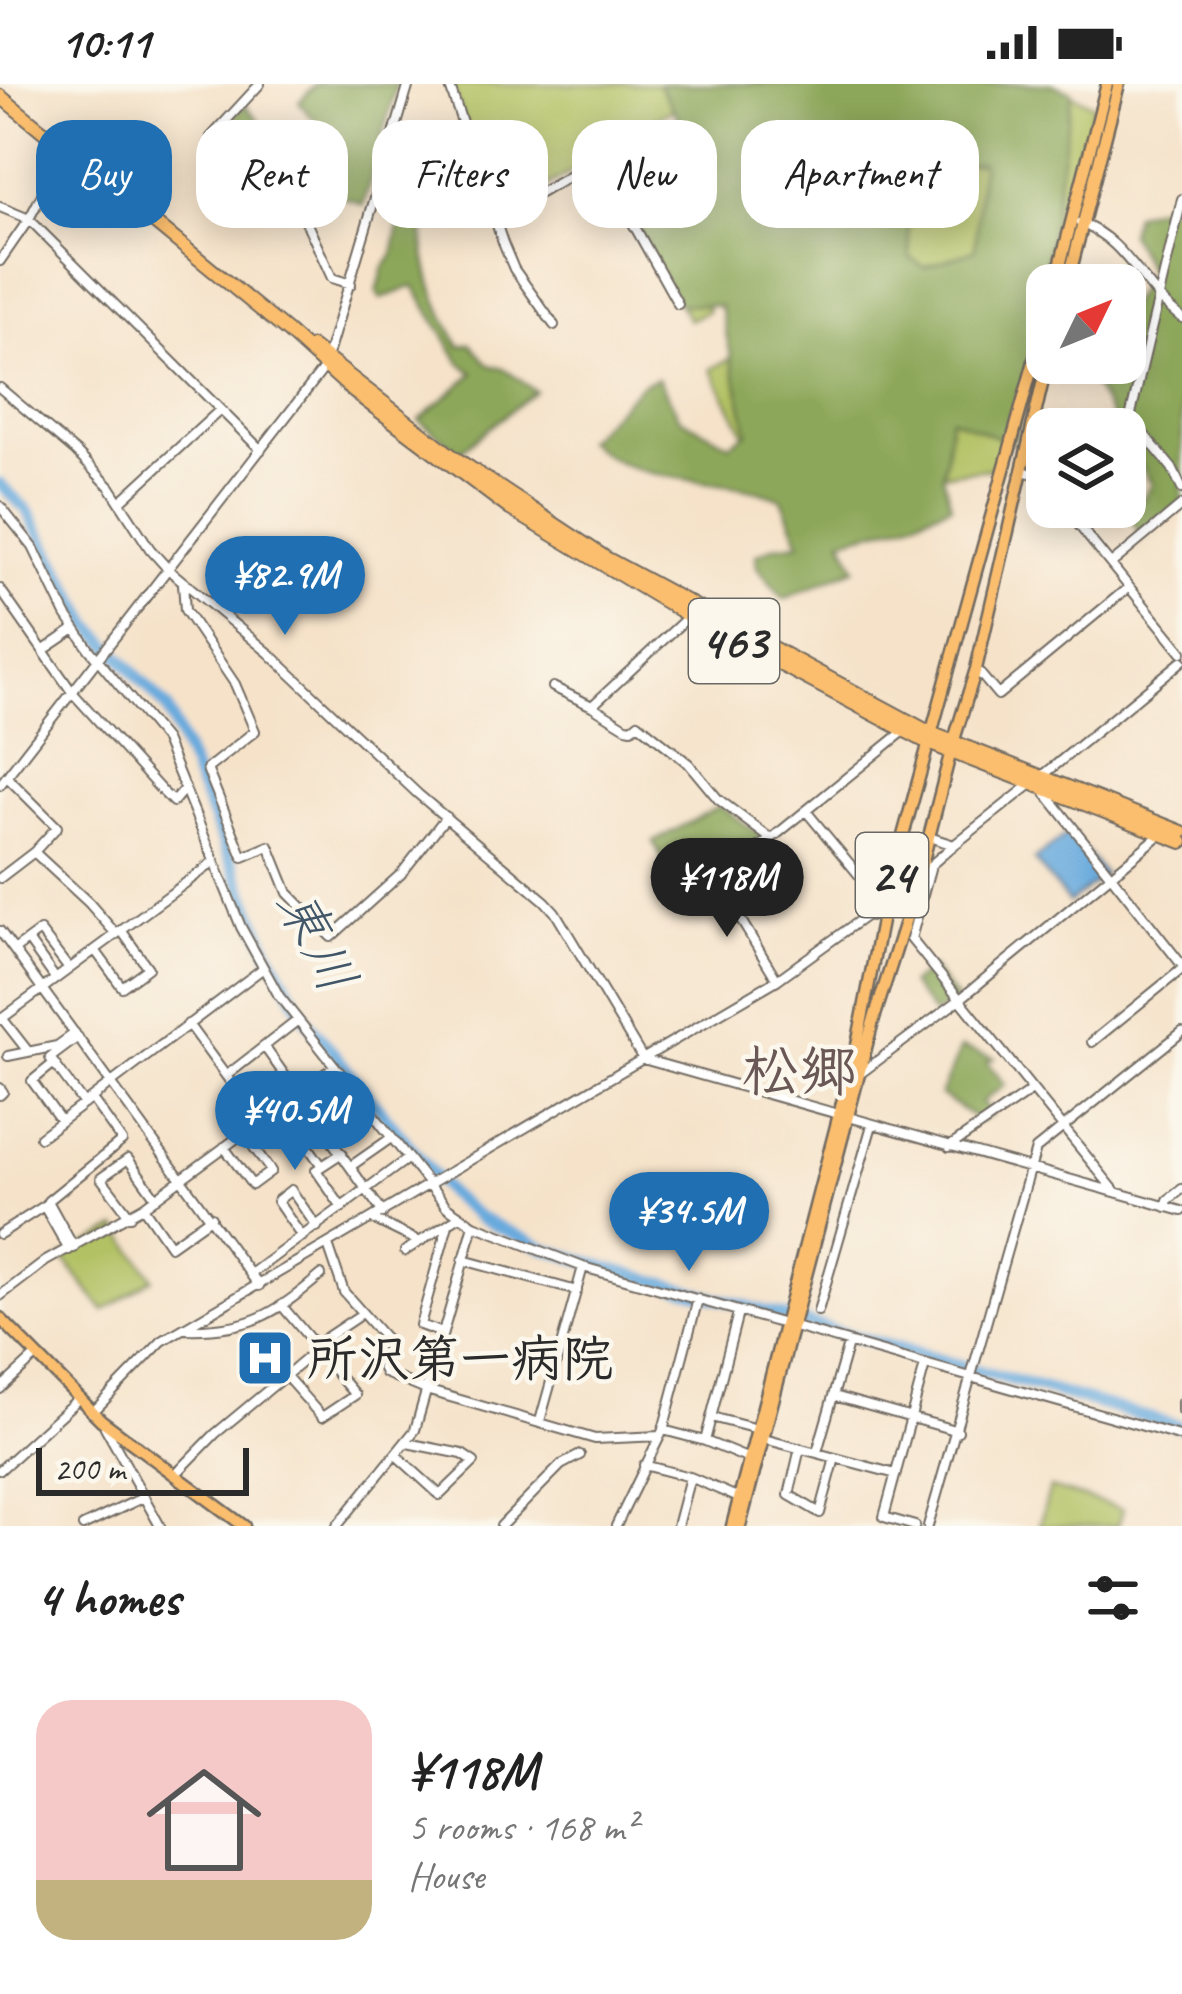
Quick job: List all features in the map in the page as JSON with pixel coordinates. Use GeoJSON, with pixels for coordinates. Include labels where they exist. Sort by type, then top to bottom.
{"type":"FeatureCollection","features":[{"type":"Feature","properties":{"kind":"highway","name":"463"},"geometry":{"type":"LineString","coordinates":[[0,96],[36,124]]}},
{"type":"Feature","properties":{"kind":"highway","name":"463"},"geometry":{"type":"LineString","coordinates":[[163,228],[510,509],[689,616],[904,730],[1170,832],[1182,842]]}},
{"type":"Feature","properties":{"kind":"highway","name":"463"},"geometry":{"type":"LineString","coordinates":[[327,363],[455,458],[606,558],[929,738]]}},
{"type":"Feature","properties":{"kind":"main road"},"geometry":{"type":"LineString","coordinates":[[1070,264],[1107,84]]}},
{"type":"Feature","properties":{"kind":"main road"},"geometry":{"type":"LineString","coordinates":[[1062,264],[1119,84]]}},
{"type":"Feature","properties":{"kind":"main road"},"geometry":{"type":"LineString","coordinates":[[929,738],[1028,384]]}},
{"type":"Feature","properties":{"kind":"main road"},"geometry":{"type":"LineString","coordinates":[[951,747],[976,669],[1042,384]]}},
{"type":"Feature","properties":{"kind":"main road","name":"24"},"geometry":{"type":"LineString","coordinates":[[736,1526],[844,1117],[885,901],[929,738]]}},
{"type":"Feature","properties":{"kind":"main road","name":"24"},"geometry":{"type":"LineString","coordinates":[[844,1117],[929,837],[951,747]]}},
{"type":"Feature","properties":{"kind":"main road"},"geometry":{"type":"LineString","coordinates":[[0,1318],[96,1417],[244,1526]]}},
{"type":"Feature","properties":{"kind":"main road","name":"24"},"geometry":{"type":"LineString","coordinates":[[736,1526],[739,1498],[760,1434]]}},
{"type":"Feature","properties":{"kind":"street"},"geometry":{"type":"LineString","coordinates":[[260,84],[211,136],[277,187],[307,221],[332,278],[351,284]]}},
{"type":"Feature","properties":{"kind":"street"},"geometry":{"type":"LineString","coordinates":[[0,878],[57,827],[3,781],[327,363],[409,84]]}},
{"type":"Feature","properties":{"kind":"street"},"geometry":{"type":"LineString","coordinates":[[448,84],[461,120]]}},
{"type":"Feature","properties":{"kind":"street"},"geometry":{"type":"LineString","coordinates":[[548,187],[595,156],[678,304]]}},
{"type":"Feature","properties":{"kind":"street"},"geometry":{"type":"LineString","coordinates":[[1182,199],[1131,414],[1182,489]]}},
{"type":"Feature","properties":{"kind":"street"},"geometry":{"type":"LineString","coordinates":[[0,261],[36,206]]}},
{"type":"Feature","properties":{"kind":"street"},"geometry":{"type":"LineString","coordinates":[[0,207],[29,219],[261,450]]}},
{"type":"Feature","properties":{"kind":"street"},"geometry":{"type":"LineString","coordinates":[[1077,222],[1118,245],[1158,298],[1182,318]]}},
{"type":"Feature","properties":{"kind":"street"},"geometry":{"type":"LineString","coordinates":[[500,228],[514,269],[554,325]]}},
{"type":"Feature","properties":{"kind":"street"},"geometry":{"type":"LineString","coordinates":[[0,388],[76,452],[121,501],[168,569],[284,666],[555,912],[643,1059],[1182,1211]]}},
{"type":"Feature","properties":{"kind":"street"},"geometry":{"type":"LineString","coordinates":[[121,501],[220,410]]}},
{"type":"Feature","properties":{"kind":"street"},"geometry":{"type":"LineString","coordinates":[[1019,471],[1026,472]]}},
{"type":"Feature","properties":{"kind":"street"},"geometry":{"type":"LineString","coordinates":[[1111,564],[1182,505]]}},
{"type":"Feature","properties":{"kind":"street"},"geometry":{"type":"LineString","coordinates":[[1,509],[33,547],[75,628],[158,730],[262,969],[428,1186],[460,1216],[583,1267],[1182,1437]]}},
{"type":"Feature","properties":{"kind":"street"},"geometry":{"type":"LineString","coordinates":[[1081,528],[1182,657],[1038,784],[931,865],[911,939],[1116,1193]]}},
{"type":"Feature","properties":{"kind":"street"},"geometry":{"type":"LineString","coordinates":[[183,582],[185,610],[235,684],[255,731],[207,770],[243,857],[269,847],[288,893],[331,937],[390,884],[446,817]]}},
{"type":"Feature","properties":{"kind":"street"},"geometry":{"type":"LineString","coordinates":[[976,669],[998,695],[1130,587]]}},
{"type":"Feature","properties":{"kind":"street"},"geometry":{"type":"LineString","coordinates":[[0,589],[72,692],[173,802],[186,788]]}},
{"type":"Feature","properties":{"kind":"street"},"geometry":{"type":"LineString","coordinates":[[592,706],[689,616]]}},
{"type":"Feature","properties":{"kind":"street"},"geometry":{"type":"LineString","coordinates":[[44,650],[75,628]]}},
{"type":"Feature","properties":{"kind":"street"},"geometry":{"type":"LineString","coordinates":[[553,687],[626,727],[638,723],[689,764],[718,799],[772,839]]}},
{"type":"Feature","properties":{"kind":"street"},"geometry":{"type":"LineString","coordinates":[[704,884],[772,839],[904,730]]}},
{"type":"Feature","properties":{"kind":"street"},"geometry":{"type":"LineString","coordinates":[[1038,784],[1182,967],[1092,1042]]}},
{"type":"Feature","properties":{"kind":"street"},"geometry":{"type":"LineString","coordinates":[[806,811],[885,901]]}},
{"type":"Feature","properties":{"kind":"street"},"geometry":{"type":"LineString","coordinates":[[860,1073],[959,1000],[1170,832],[1182,817]]}},
{"type":"Feature","properties":{"kind":"street"},"geometry":{"type":"LineString","coordinates":[[929,837],[954,845]]}},
{"type":"Feature","properties":{"kind":"street"},"geometry":{"type":"LineString","coordinates":[[34,852],[118,932],[148,968],[122,987],[95,950]]}},
{"type":"Feature","properties":{"kind":"street"},"geometry":{"type":"LineString","coordinates":[[27,1051],[1,1019],[214,862]]}},
{"type":"Feature","properties":{"kind":"street"},"geometry":{"type":"LineString","coordinates":[[715,877],[776,980]]}},
{"type":"Feature","properties":{"kind":"street"},"geometry":{"type":"LineString","coordinates":[[160,1526],[96,1417],[147,1353],[776,980],[867,915],[882,916]]}},
{"type":"Feature","properties":{"kind":"street"},"geometry":{"type":"LineString","coordinates":[[0,931],[260,1286]]}},
{"type":"Feature","properties":{"kind":"street"},"geometry":{"type":"LineString","coordinates":[[14,950],[40,931],[69,969]]}},
{"type":"Feature","properties":{"kind":"street"},"geometry":{"type":"LineString","coordinates":[[28,940],[56,979]]}},
{"type":"Feature","properties":{"kind":"street"},"geometry":{"type":"LineString","coordinates":[[40,1136],[90,1104],[262,969]]}},
{"type":"Feature","properties":{"kind":"street"},"geometry":{"type":"LineString","coordinates":[[226,1076],[298,1020]]}},
{"type":"Feature","properties":{"kind":"street"},"geometry":{"type":"LineString","coordinates":[[188,1024],[237,1091]]}},
{"type":"Feature","properties":{"kind":"street"},"geometry":{"type":"LineString","coordinates":[[928,1526],[1036,1149],[1182,1032]]}},
{"type":"Feature","properties":{"kind":"street"},"geometry":{"type":"LineString","coordinates":[[8,1056],[57,1046],[76,1035]]}},
{"type":"Feature","properties":{"kind":"street"},"geometry":{"type":"LineString","coordinates":[[72,1249],[48,1201],[122,1141],[50,1058],[76,1035]]}},
{"type":"Feature","properties":{"kind":"street"},"geometry":{"type":"LineString","coordinates":[[266,1049],[383,1213]]}},
{"type":"Feature","properties":{"kind":"street"},"geometry":{"type":"LineString","coordinates":[[54,1063],[32,1081],[61,1121]]}},
{"type":"Feature","properties":{"kind":"street"},"geometry":{"type":"LineString","coordinates":[[0,1296],[22,1276],[130,1216],[334,1066]]}},
{"type":"Feature","properties":{"kind":"street"},"geometry":{"type":"LineString","coordinates":[[950,1147],[1032,1090]]}},
{"type":"Feature","properties":{"kind":"street"},"geometry":{"type":"LineString","coordinates":[[320,1122],[358,1093]]}},
{"type":"Feature","properties":{"kind":"street"},"geometry":{"type":"LineString","coordinates":[[280,1107],[322,1166]]}},
{"type":"Feature","properties":{"kind":"street"},"geometry":{"type":"LineString","coordinates":[[332,1139],[370,1110]]}},
{"type":"Feature","properties":{"kind":"street"},"geometry":{"type":"LineString","coordinates":[[818,1311],[872,1125]]}},
{"type":"Feature","properties":{"kind":"street"},"geometry":{"type":"LineString","coordinates":[[224,1148],[252,1185],[271,1171],[244,1134]]}},
{"type":"Feature","properties":{"kind":"street"},"geometry":{"type":"LineString","coordinates":[[351,1166],[391,1138]]}},
{"type":"Feature","properties":{"kind":"street"},"geometry":{"type":"LineString","coordinates":[[342,1153],[316,1170],[343,1208]]}},
{"type":"Feature","properties":{"kind":"street"},"geometry":{"type":"LineString","coordinates":[[130,1216],[101,1178],[128,1159],[156,1198]]}},
{"type":"Feature","properties":{"kind":"street"},"geometry":{"type":"LineString","coordinates":[[252,1273],[407,1159]]}},
{"type":"Feature","properties":{"kind":"street"},"geometry":{"type":"LineString","coordinates":[[1166,1207],[1182,1189]]}},
{"type":"Feature","properties":{"kind":"street"},"geometry":{"type":"LineString","coordinates":[[302,1237],[277,1201],[291,1190],[317,1226]]}},
{"type":"Feature","properties":{"kind":"street"},"geometry":{"type":"LineString","coordinates":[[0,1234],[44,1206],[72,1249]]}},
{"type":"Feature","properties":{"kind":"street"},"geometry":{"type":"LineString","coordinates":[[143,1207],[170,1246],[211,1217]]}},
{"type":"Feature","properties":{"kind":"street"},"geometry":{"type":"LineString","coordinates":[[404,1251],[460,1216]]}},
{"type":"Feature","properties":{"kind":"street"},"geometry":{"type":"LineString","coordinates":[[373,1219],[420,1242]]}},
{"type":"Feature","properties":{"kind":"street"},"geometry":{"type":"LineString","coordinates":[[442,1333],[420,1325],[448,1225]]}},
{"type":"Feature","properties":{"kind":"street"},"geometry":{"type":"LineString","coordinates":[[337,1526],[415,1430],[474,1225]]}},
{"type":"Feature","properties":{"kind":"street"},"geometry":{"type":"LineString","coordinates":[[328,1245],[344,1292],[388,1342],[383,1371],[426,1390],[595,1439],[661,1433],[705,1441],[749,1460]]}},
{"type":"Feature","properties":{"kind":"street"},"geometry":{"type":"LineString","coordinates":[[463,1260],[577,1291]]}},
{"type":"Feature","properties":{"kind":"street"},"geometry":{"type":"LineString","coordinates":[[540,1421],[583,1267]]}},
{"type":"Feature","properties":{"kind":"street"},"geometry":{"type":"LineString","coordinates":[[183,1329],[246,1324],[283,1307],[321,1275]]}},
{"type":"Feature","properties":{"kind":"street"},"geometry":{"type":"LineString","coordinates":[[616,1526],[661,1433],[698,1299]]}},
{"type":"Feature","properties":{"kind":"street"},"geometry":{"type":"LineString","coordinates":[[283,1307],[355,1395],[322,1418],[285,1375]]}},
{"type":"Feature","properties":{"kind":"street"},"geometry":{"type":"LineString","coordinates":[[705,1441],[738,1313]]}},
{"type":"Feature","properties":{"kind":"street"},"geometry":{"type":"LineString","coordinates":[[175,1474],[315,1346],[357,1317]]}},
{"type":"Feature","properties":{"kind":"street"},"geometry":{"type":"LineString","coordinates":[[817,1453],[848,1344]]}},
{"type":"Feature","properties":{"kind":"street"},"geometry":{"type":"LineString","coordinates":[[1,1385],[36,1356]]}},
{"type":"Feature","properties":{"kind":"street"},"geometry":{"type":"LineString","coordinates":[[915,1526],[884,1517],[925,1365]]}},
{"type":"Feature","properties":{"kind":"street"},"geometry":{"type":"LineString","coordinates":[[833,1396],[958,1431]]}},
{"type":"Feature","properties":{"kind":"street"},"geometry":{"type":"LineString","coordinates":[[0,1470],[78,1399]]}},
{"type":"Feature","properties":{"kind":"street"},"geometry":{"type":"LineString","coordinates":[[1182,1402],[1182,1412]]}},
{"type":"Feature","properties":{"kind":"street"},"geometry":{"type":"LineString","coordinates":[[711,1417],[896,1474]]}},
{"type":"Feature","properties":{"kind":"street"},"geometry":{"type":"LineString","coordinates":[[396,1455],[440,1495],[474,1462],[462,1454],[407,1443]]}},
{"type":"Feature","properties":{"kind":"street"},"geometry":{"type":"LineString","coordinates":[[800,1448],[789,1495],[820,1513],[836,1458]]}},
{"type":"Feature","properties":{"kind":"street"},"geometry":{"type":"LineString","coordinates":[[501,1526],[561,1465],[580,1455]]}},
{"type":"Feature","properties":{"kind":"street"},"geometry":{"type":"LineString","coordinates":[[644,1465],[690,1477],[739,1498]]}},
{"type":"Feature","properties":{"kind":"street"},"geometry":{"type":"LineString","coordinates":[[677,1526],[690,1477]]}},
{"type":"Feature","properties":{"kind":"street"},"geometry":{"type":"LineString","coordinates":[[83,1526],[144,1497]]}},
{"type":"Feature","properties":{"kind":"green space"},"geometry":{"type":"Polygon","coordinates":[[[316,84],[397,84],[387,120],[372,120],[372,173],[363,205],[348,199],[348,120],[315,120],[299,102],[316,84]]]}},
{"type":"Feature","properties":{"kind":"green space"},"geometry":{"type":"Polygon","coordinates":[[[451,84],[1051,84],[1094,105],[1053,264],[1026,264],[1026,368],[1005,449],[991,469],[774,490],[711,369],[732,358],[750,372],[749,269],[701,294],[708,311],[689,320],[637,228],[717,228],[717,120],[680,120],[673,109],[654,120],[572,120],[572,172],[548,186],[548,120],[464,120],[451,84]]]}},
{"type":"Feature","properties":{"kind":"green space"},"geometry":{"type":"Polygon","coordinates":[[[658,84],[1051,84],[1072,92],[1046,264],[1026,264],[1029,384],[1013,444],[951,418],[943,476],[951,505],[906,523],[842,539],[856,568],[784,599],[757,567],[756,555],[775,546],[800,543],[782,499],[630,467],[586,440],[642,384],[658,378],[680,418],[730,444],[748,432],[720,306],[678,304],[636,228],[717,228],[717,120],[680,120],[658,84]]]}},
{"type":"Feature","properties":{"kind":"green space"},"geometry":{"type":"Polygon","coordinates":[[[245,105],[259,120],[231,120],[245,105]]]}},
{"type":"Feature","properties":{"kind":"green space"},"geometry":{"type":"Polygon","coordinates":[[[1164,207],[1182,211],[1182,502],[1142,536],[1137,528],[1146,528],[1146,493],[1152,484],[1146,474],[1146,408],[1107,408],[1092,384],[1146,384],[1146,279],[1150,273],[1129,233],[1134,214],[1164,207]]]}},
{"type":"Feature","properties":{"kind":"green space"},"geometry":{"type":"Polygon","coordinates":[[[398,228],[424,228],[431,283],[460,346],[471,344],[489,365],[504,369],[535,391],[459,452],[419,420],[474,373],[461,364],[414,286],[381,299],[377,293],[383,269],[393,255],[398,228]]]}},
{"type":"Feature","properties":{"kind":"green space"},"geometry":{"type":"Polygon","coordinates":[[[720,806],[767,840],[681,893],[653,842],[720,806]]]}},
{"type":"Feature","properties":{"kind":"green space"},"geometry":{"type":"Polygon","coordinates":[[[931,968],[956,999],[934,1015],[910,984],[931,968]]]}},
{"type":"Feature","properties":{"kind":"green space"},"geometry":{"type":"Polygon","coordinates":[[[961,1048],[994,1058],[987,1062],[1005,1085],[982,1102],[992,1114],[980,1121],[940,1095],[961,1048]]]}},
{"type":"Feature","properties":{"kind":"green space"},"geometry":{"type":"Polygon","coordinates":[[[118,1228],[153,1278],[104,1311],[62,1257],[118,1228]]]}},
{"type":"Feature","properties":{"kind":"green space"},"geometry":{"type":"Polygon","coordinates":[[[1050,1488],[1123,1509],[1118,1526],[1039,1526],[1050,1488]]]}},
{"type":"Feature","properties":{"kind":"water"},"geometry":{"type":"Polygon","coordinates":[[[1070,832],[1104,875],[1069,903],[1034,860],[1070,832]]]}},
{"type":"Feature","properties":{"kind":"waterway","name":"東川"},"geometry":{"type":"LineString","coordinates":[[0,484],[27,510],[91,626],[167,708],[269,951],[305,1018],[449,1194],[479,1218],[546,1249],[605,1267],[1182,1427]]}},
{"type":"Feature","properties":{"kind":"place","name":"所沢第一病院"},"geometry":{"type":"Point","coordinates":[265,1358]}},
{"type":"Feature","properties":{"kind":"district","name":"松郷"},"geometry":{"type":"Point","coordinates":[799,1070]}}]}
